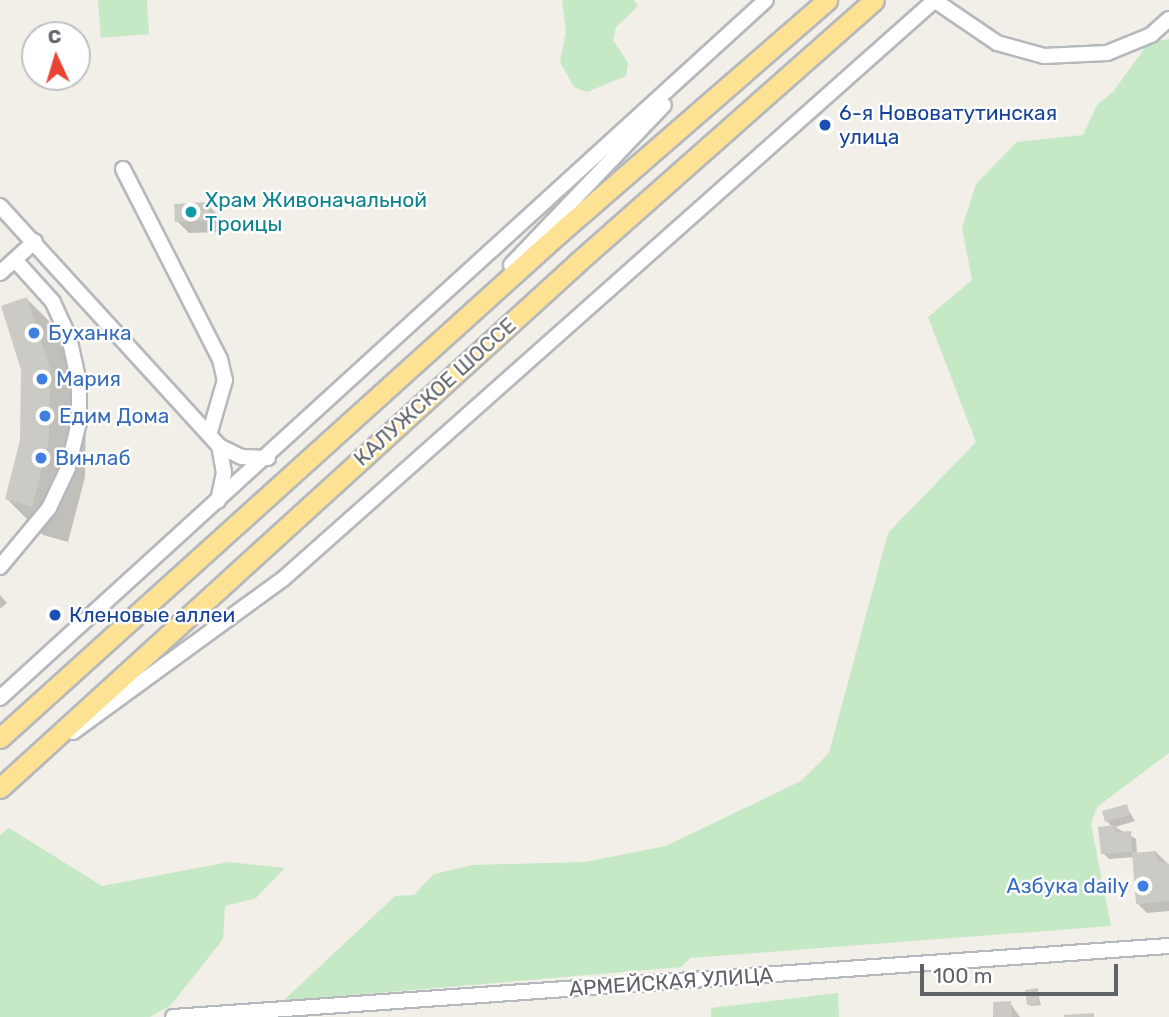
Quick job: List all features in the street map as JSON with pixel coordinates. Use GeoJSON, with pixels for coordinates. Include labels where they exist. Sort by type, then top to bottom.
{"type":"FeatureCollection","features":[{"type":"Feature","properties":{"kind":"highway","name":"КАЛУЖСКОЕ ШОССЕ"},"geometry":{"type":"LineString","coordinates":[[0,738],[557,234],[827,0]]}},
{"type":"Feature","properties":{"kind":"highway","name":"КАЛУЖСКОЕ ШОССЕ"},"geometry":{"type":"LineString","coordinates":[[0,788],[578,262],[874,0]]}},
{"type":"Feature","properties":{"kind":"street"},"geometry":{"type":"LineString","coordinates":[[0,698],[218,503],[766,0]]}},
{"type":"Feature","properties":{"kind":"street"},"geometry":{"type":"LineString","coordinates":[[18,772],[283,579],[934,0],[964,24],[1023,52],[1084,57],[1151,35],[1169,19]]}},
{"type":"Feature","properties":{"kind":"street"},"geometry":{"type":"LineString","coordinates":[[432,348],[755,10]]}},
{"type":"Feature","properties":{"kind":"street"},"geometry":{"type":"LineString","coordinates":[[123,169],[219,359],[225,380],[209,435]]}},
{"type":"Feature","properties":{"kind":"street"},"geometry":{"type":"LineString","coordinates":[[2,210],[35,241],[219,446],[242,457],[268,457]]}},
{"type":"Feature","properties":{"kind":"street"},"geometry":{"type":"LineString","coordinates":[[0,273],[35,241]]}},
{"type":"Feature","properties":{"kind":"street"},"geometry":{"type":"LineString","coordinates":[[0,567],[49,508],[68,468],[79,412],[75,361],[61,318],[53,302],[15,260]]}},
{"type":"Feature","properties":{"kind":"street"},"geometry":{"type":"LineString","coordinates":[[218,503],[224,473],[219,446]]}},
{"type":"Feature","properties":{"kind":"street"},"geometry":{"type":"LineString","coordinates":[[0,731],[42,700]]}},
{"type":"Feature","properties":{"kind":"street","name":"АРМЕЙСКАЯ УЛИЦА"},"geometry":{"type":"LineString","coordinates":[[173,1017],[1166,944]]}},
{"type":"Feature","properties":{"kind":"green space"},"geometry":{"type":"Polygon","coordinates":[[[98,0],[147,0],[149,34],[101,38],[98,0]]]}},
{"type":"Feature","properties":{"kind":"green space"},"geometry":{"type":"Polygon","coordinates":[[[562,0],[634,0],[638,6],[616,27],[613,40],[628,63],[626,76],[587,92],[574,87],[560,62],[566,31],[562,0]]]}},
{"type":"Feature","properties":{"kind":"green space"},"geometry":{"type":"Polygon","coordinates":[[[1169,39],[1169,753],[1097,807],[1091,824],[1111,926],[690,958],[682,967],[283,1001],[395,896],[414,895],[434,874],[473,865],[585,862],[666,846],[801,781],[829,753],[888,533],[976,442],[928,317],[972,280],[962,228],[976,184],[1017,142],[1083,135],[1097,105],[1113,92],[1149,42],[1169,39]]]}},
{"type":"Feature","properties":{"kind":"green space"},"geometry":{"type":"Polygon","coordinates":[[[9,828],[102,886],[229,862],[285,868],[256,898],[225,906],[223,939],[171,1005],[150,1017],[0,1017],[0,835],[9,828]]]}},
{"type":"Feature","properties":{"kind":"green space"},"geometry":{"type":"Polygon","coordinates":[[[838,993],[839,1017],[711,1017],[711,1008],[838,993]]]}},
{"type":"Feature","properties":{"kind":"building","name":"Храм Живоначальной Троицы"},"geometry":{"type":"Polygon","coordinates":[[[208,202],[209,220],[175,222],[174,204],[208,202]]]}},
{"type":"Feature","properties":{"kind":"building"},"geometry":{"type":"Polygon","coordinates":[[[27,297],[50,369],[49,440],[32,507],[5,499],[20,440],[21,370],[1,306],[27,297]]]}},
{"type":"Feature","properties":{"kind":"building"},"geometry":{"type":"Polygon","coordinates":[[[1127,804],[1130,815],[1105,822],[1102,811],[1127,804]]]}},
{"type":"Feature","properties":{"kind":"building"},"geometry":{"type":"Polygon","coordinates":[[[1115,825],[1116,832],[1131,831],[1132,852],[1101,854],[1098,827],[1115,825]]]}},
{"type":"Feature","properties":{"kind":"building"},"geometry":{"type":"Polygon","coordinates":[[[1156,851],[1157,860],[1169,864],[1169,901],[1136,904],[1132,853],[1156,851]]]}},
{"type":"Feature","properties":{"kind":"building"},"geometry":{"type":"Polygon","coordinates":[[[1038,988],[1039,1003],[1027,1005],[1025,990],[1038,988]]]}},
{"type":"Feature","properties":{"kind":"building"},"geometry":{"type":"Polygon","coordinates":[[[1011,1001],[1012,1017],[994,1017],[993,1002],[1011,1001]]]}},
{"type":"Feature","properties":{"kind":"building"},"geometry":{"type":"Polygon","coordinates":[[[1094,1013],[1094,1017],[1064,1017],[1064,1015],[1094,1013]]]}},
{"type":"Feature","properties":{"kind":"place","name":"6-я Нововатутинская улица"},"geometry":{"type":"Point","coordinates":[825,125]}},
{"type":"Feature","properties":{"kind":"place","name":"Храм Живоначальной Троицы"},"geometry":{"type":"Point","coordinates":[191,212]}},
{"type":"Feature","properties":{"kind":"place","name":"Буханка"},"geometry":{"type":"Point","coordinates":[34,333]}},
{"type":"Feature","properties":{"kind":"place","name":"Мария"},"geometry":{"type":"Point","coordinates":[42,379]}},
{"type":"Feature","properties":{"kind":"place","name":"Едим Дома"},"geometry":{"type":"Point","coordinates":[45,416]}},
{"type":"Feature","properties":{"kind":"place","name":"Винлаб"},"geometry":{"type":"Point","coordinates":[41,458]}},
{"type":"Feature","properties":{"kind":"place","name":"Кленовые аллеи"},"geometry":{"type":"Point","coordinates":[55,615]}},
{"type":"Feature","properties":{"kind":"place","name":"Азбука daily"},"geometry":{"type":"Point","coordinates":[1143,886]}}]}
